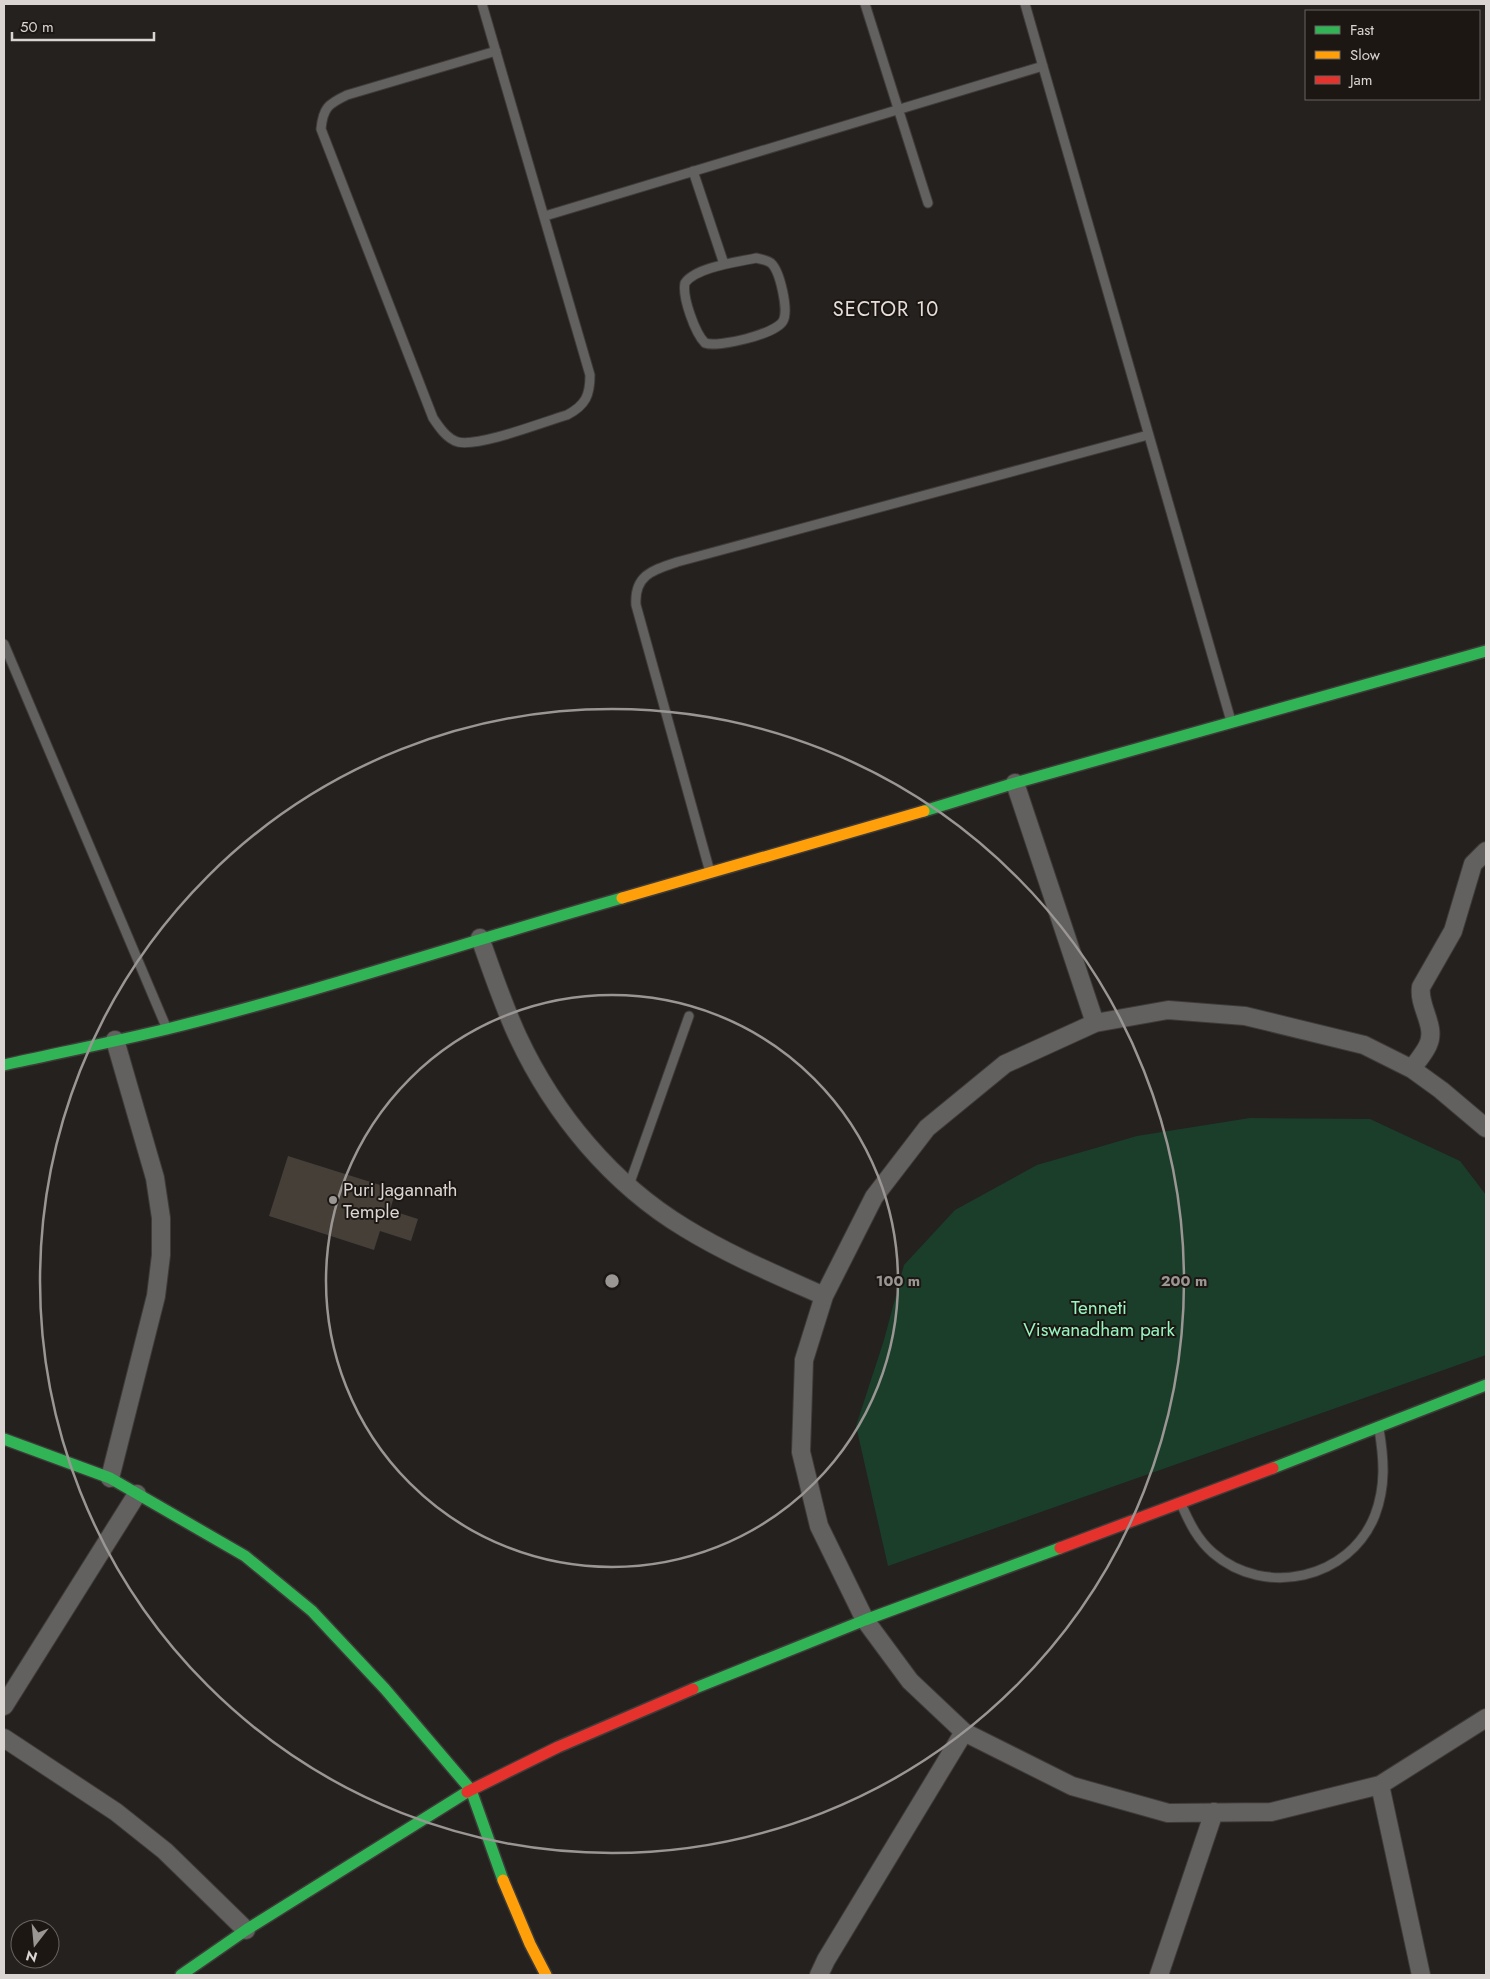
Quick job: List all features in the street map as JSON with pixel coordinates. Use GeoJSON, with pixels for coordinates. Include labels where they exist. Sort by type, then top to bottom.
{"type":"FeatureCollection","features":[{"type":"Feature","properties":{"kind":"street"},"geometry":{"type":"LineString","coordinates":[[4,1065],[167,1029],[416,960],[480,938],[711,874],[1015,783],[1232,724],[1486,651]]}},
{"type":"Feature","properties":{"kind":"street"},"geometry":{"type":"LineString","coordinates":[[1015,783],[1096,1023]]}},
{"type":"Feature","properties":{"kind":"street"},"geometry":{"type":"LineString","coordinates":[[1412,1069],[1428,1046],[1431,1036],[1429,1024],[1419,996],[1420,987],[1453,931],[1473,864],[1486,852]]}},
{"type":"Feature","properties":{"kind":"street"},"geometry":{"type":"LineString","coordinates":[[480,938],[518,1037],[545,1086],[581,1138],[628,1188],[684,1228],[746,1261],[824,1296]]}},
{"type":"Feature","properties":{"kind":"street"},"geometry":{"type":"LineString","coordinates":[[1486,1128],[1441,1090],[1412,1069],[1364,1045],[1245,1016],[1168,1010],[1096,1023],[1006,1064],[926,1128],[874,1197],[824,1296],[804,1360],[801,1452],[819,1526],[865,1620],[910,1681],[964,1732],[1072,1786],[1168,1813],[1271,1812],[1380,1785],[1486,1718]]}},
{"type":"Feature","properties":{"kind":"street"},"geometry":{"type":"LineString","coordinates":[[110,1478],[156,1296],[161,1246],[161,1218],[155,1178],[115,1040]]}},
{"type":"Feature","properties":{"kind":"street"},"geometry":{"type":"LineString","coordinates":[[181,1975],[246,1930],[470,1790],[558,1747],[865,1620],[1181,1504],[1380,1428],[1486,1385]]}},
{"type":"Feature","properties":{"kind":"street"},"geometry":{"type":"LineString","coordinates":[[4,1439],[110,1478],[245,1556],[312,1611],[385,1688],[470,1790],[499,1870],[530,1944],[546,1975]]}},
{"type":"Feature","properties":{"kind":"street"},"geometry":{"type":"LineString","coordinates":[[4,1706],[137,1494]]}},
{"type":"Feature","properties":{"kind":"street"},"geometry":{"type":"LineString","coordinates":[[819,1975],[826,1960],[964,1732]]}},
{"type":"Feature","properties":{"kind":"street"},"geometry":{"type":"LineString","coordinates":[[4,1738],[123,1817],[166,1851],[246,1930]]}},
{"type":"Feature","properties":{"kind":"street"},"geometry":{"type":"LineString","coordinates":[[1380,1785],[1420,1975]]}},
{"type":"Feature","properties":{"kind":"street"},"geometry":{"type":"LineString","coordinates":[[1159,1975],[1214,1812]]}},
{"type":"Feature","properties":{"kind":"lane"},"geometry":{"type":"LineString","coordinates":[[482,4],[496,51],[545,216],[590,374],[588,397],[581,408],[567,415],[475,443],[457,442],[443,432],[432,418],[321,129],[322,115],[331,102],[347,95],[496,51]]}},
{"type":"Feature","properties":{"kind":"lane"},"geometry":{"type":"LineString","coordinates":[[865,4],[928,203]]}},
{"type":"Feature","properties":{"kind":"lane"},"geometry":{"type":"LineString","coordinates":[[1025,4],[1232,724]]}},
{"type":"Feature","properties":{"kind":"lane"},"geometry":{"type":"LineString","coordinates":[[545,216],[1043,66]]}},
{"type":"Feature","properties":{"kind":"lane"},"geometry":{"type":"LineString","coordinates":[[693,171],[724,264]]}},
{"type":"Feature","properties":{"kind":"lane"},"geometry":{"type":"LineString","coordinates":[[756,258],[771,264],[776,270],[786,308],[785,317],[778,328],[718,345],[711,346],[701,339],[685,297],[685,283],[692,276],[724,264],[756,258]]}},
{"type":"Feature","properties":{"kind":"lane"},"geometry":{"type":"LineString","coordinates":[[711,874],[636,605],[635,593],[638,585],[647,575],[677,562],[1148,435]]}},
{"type":"Feature","properties":{"kind":"lane"},"geometry":{"type":"LineString","coordinates":[[4,644],[167,1029]]}},
{"type":"Feature","properties":{"kind":"lane"},"geometry":{"type":"LineString","coordinates":[[628,1188],[689,1016]]}},
{"type":"Feature","properties":{"kind":"lane"},"geometry":{"type":"LineString","coordinates":[[1181,1504],[1196,1535],[1214,1554],[1234,1567],[1262,1577],[1288,1578],[1317,1573],[1343,1558],[1364,1536],[1375,1515],[1383,1487],[1384,1462],[1380,1428]]}},
{"type":"Feature","properties":{"kind":"green space","name":"Tenneti Viswanadham park"},"geometry":{"type":"Polygon","coordinates":[[[1250,1118],[1370,1119],[1460,1161],[1486,1195],[1486,1355],[888,1566],[856,1426],[884,1340],[904,1265],[955,1210],[1037,1165],[1137,1136],[1250,1118]]]}},
{"type":"Feature","properties":{"kind":"building","name":"Puri Jagannath Temple"},"geometry":{"type":"Polygon","coordinates":[[[288,1156],[396,1190],[390,1210],[418,1219],[411,1241],[380,1231],[374,1250],[269,1216],[288,1156]]]}},
{"type":"Feature","properties":{"kind":"traffic: fast"},"geometry":{"type":"LineString","coordinates":[[924,811],[1015,783],[1486,651]]}},
{"type":"Feature","properties":{"kind":"traffic: fast"},"geometry":{"type":"LineString","coordinates":[[4,1065],[147,1034],[224,1014],[622,898]]}},
{"type":"Feature","properties":{"kind":"traffic: fast"},"geometry":{"type":"LineString","coordinates":[[1273,1468],[1486,1385]]}},
{"type":"Feature","properties":{"kind":"traffic: fast"},"geometry":{"type":"LineString","coordinates":[[4,1439],[110,1478],[245,1556],[312,1611],[385,1689],[471,1790],[503,1880]]}},
{"type":"Feature","properties":{"kind":"traffic: fast"},"geometry":{"type":"LineString","coordinates":[[693,1689],[865,1620],[1060,1548]]}},
{"type":"Feature","properties":{"kind":"traffic: fast"},"geometry":{"type":"LineString","coordinates":[[181,1975],[246,1930],[467,1792]]}},
{"type":"Feature","properties":{"kind":"traffic: slow"},"geometry":{"type":"LineString","coordinates":[[622,898],[924,811]]}},
{"type":"Feature","properties":{"kind":"traffic: slow"},"geometry":{"type":"LineString","coordinates":[[503,1880],[530,1944],[546,1975]]}},
{"type":"Feature","properties":{"kind":"traffic: jam"},"geometry":{"type":"LineString","coordinates":[[1060,1548],[1273,1468]]}},
{"type":"Feature","properties":{"kind":"traffic: jam"},"geometry":{"type":"LineString","coordinates":[[467,1792],[558,1747],[693,1689]]}},
{"type":"Feature","properties":{"kind":"place","name":"Puri Jagannath Temple"},"geometry":{"type":"Point","coordinates":[333,1200]}},
{"type":"Feature","properties":{"kind":"district","name":"SECTOR 10"},"geometry":{"type":"Point","coordinates":[886,309]}}]}
